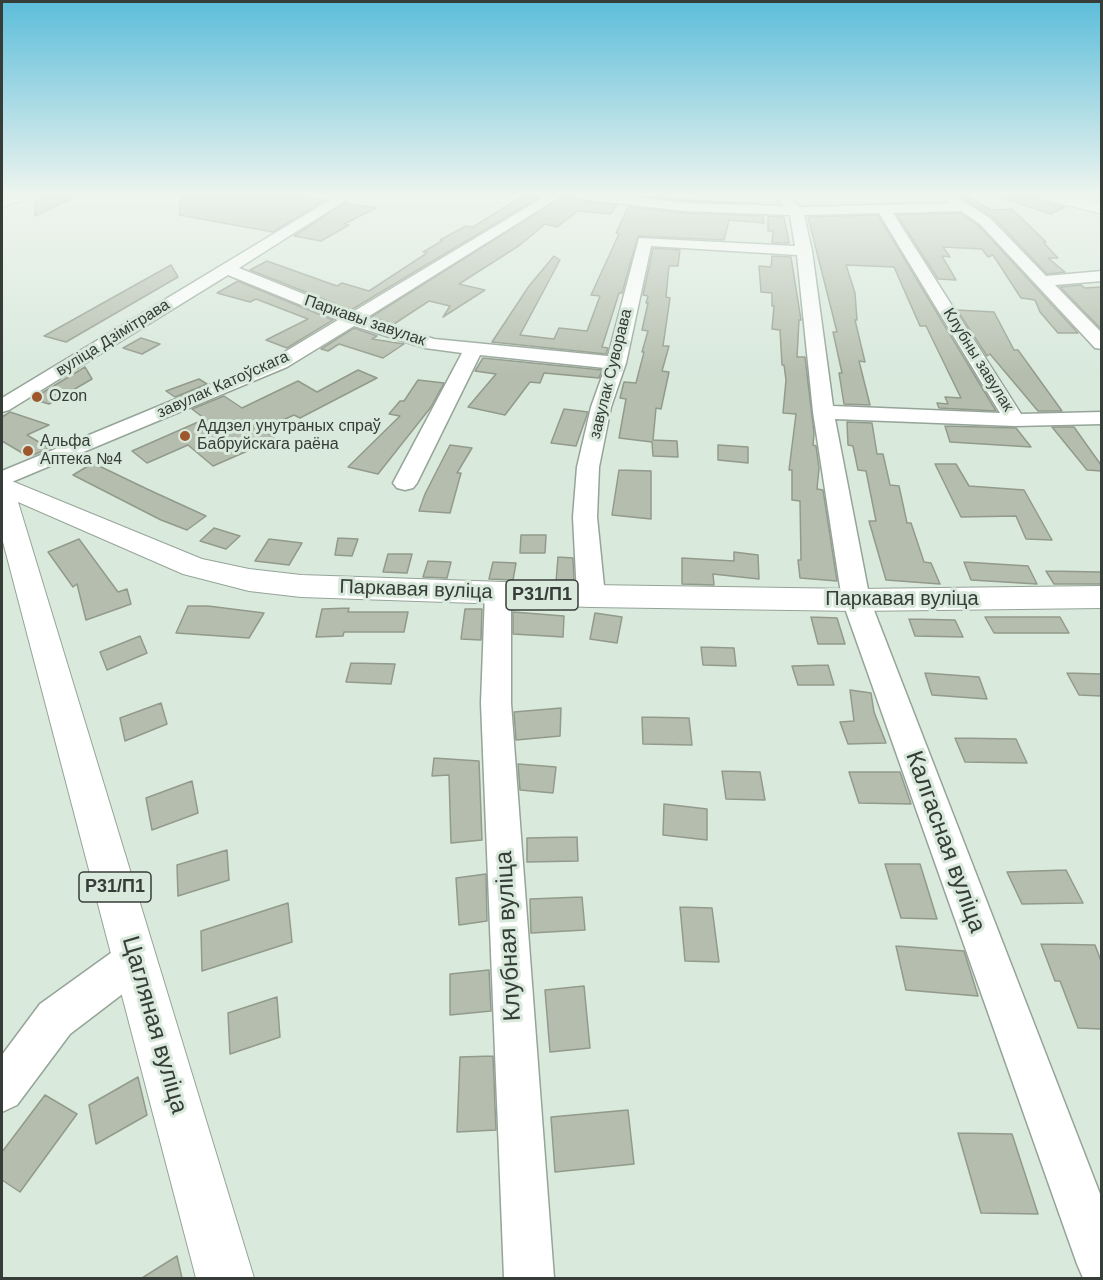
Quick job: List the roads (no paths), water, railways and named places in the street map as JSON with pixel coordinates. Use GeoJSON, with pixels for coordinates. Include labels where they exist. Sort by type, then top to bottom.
{"type":"FeatureCollection","features":[{"type":"Feature","properties":{"kind":"main road","name":"Паркавая вуліца"},"geometry":{"type":"LineString","coordinates":[[2,485],[194,567],[249,580],[301,586],[591,596],[856,600],[1101,597]]}},
{"type":"Feature","properties":{"kind":"main road","name":"Цагляная вуліца"},"geometry":{"type":"LineString","coordinates":[[2,496],[8,510],[225,1278]]}},
{"type":"Feature","properties":{"kind":"street","name":"вуліца Дзімітрава"},"geometry":{"type":"LineString","coordinates":[[2,406],[248,255]]}},
{"type":"Feature","properties":{"kind":"street","name":"завулак Катоўскага"},"geometry":{"type":"LineString","coordinates":[[2,479],[280,363],[457,255]]}},
{"type":"Feature","properties":{"kind":"street","name":"завулак Суворава"},"geometry":{"type":"LineString","coordinates":[[591,596],[585,517],[588,467],[601,407],[616,363],[641,255]]}},
{"type":"Feature","properties":{"kind":"street","name":"Калгасная вуліца"},"geometry":{"type":"LineString","coordinates":[[804,255],[823,412],[856,600],[1101,1264]]}},
{"type":"Feature","properties":{"kind":"street","name":"Клубны завулак"},"geometry":{"type":"LineString","coordinates":[[912,255],[1015,420]]}},
{"type":"Feature","properties":{"kind":"street"},"geometry":{"type":"LineString","coordinates":[[1018,255],[1101,344]]}},
{"type":"Feature","properties":{"kind":"street","name":"Паркавы завулак"},"geometry":{"type":"LineString","coordinates":[[226,268],[351,319],[432,344],[616,363]]}},
{"type":"Feature","properties":{"kind":"street"},"geometry":{"type":"LineString","coordinates":[[1044,281],[1101,276]]}},
{"type":"Feature","properties":{"kind":"street"},"geometry":{"type":"LineString","coordinates":[[405,483],[473,350]]}},
{"type":"Feature","properties":{"kind":"street"},"geometry":{"type":"LineString","coordinates":[[823,412],[1015,420],[1101,418]]}},
{"type":"Feature","properties":{"kind":"street","name":"Клубная вуліца"},"geometry":{"type":"LineString","coordinates":[[498,593],[496,703],[529,1278]]}},
{"type":"Feature","properties":{"kind":"street"},"geometry":{"type":"LineString","coordinates":[[2,1090],[55,1019],[136,959]]}},
{"type":"Feature","properties":{"kind":"place","name":"Ozon"},"geometry":{"type":"Point","coordinates":[37,397]}},
{"type":"Feature","properties":{"kind":"place","name":"Аддзел унутраных спраў Бабруйскага раёна"},"geometry":{"type":"Point","coordinates":[185,436]}},
{"type":"Feature","properties":{"kind":"place","name":"Альфа Аптека №4"},"geometry":{"type":"Point","coordinates":[28,451]}}]}
